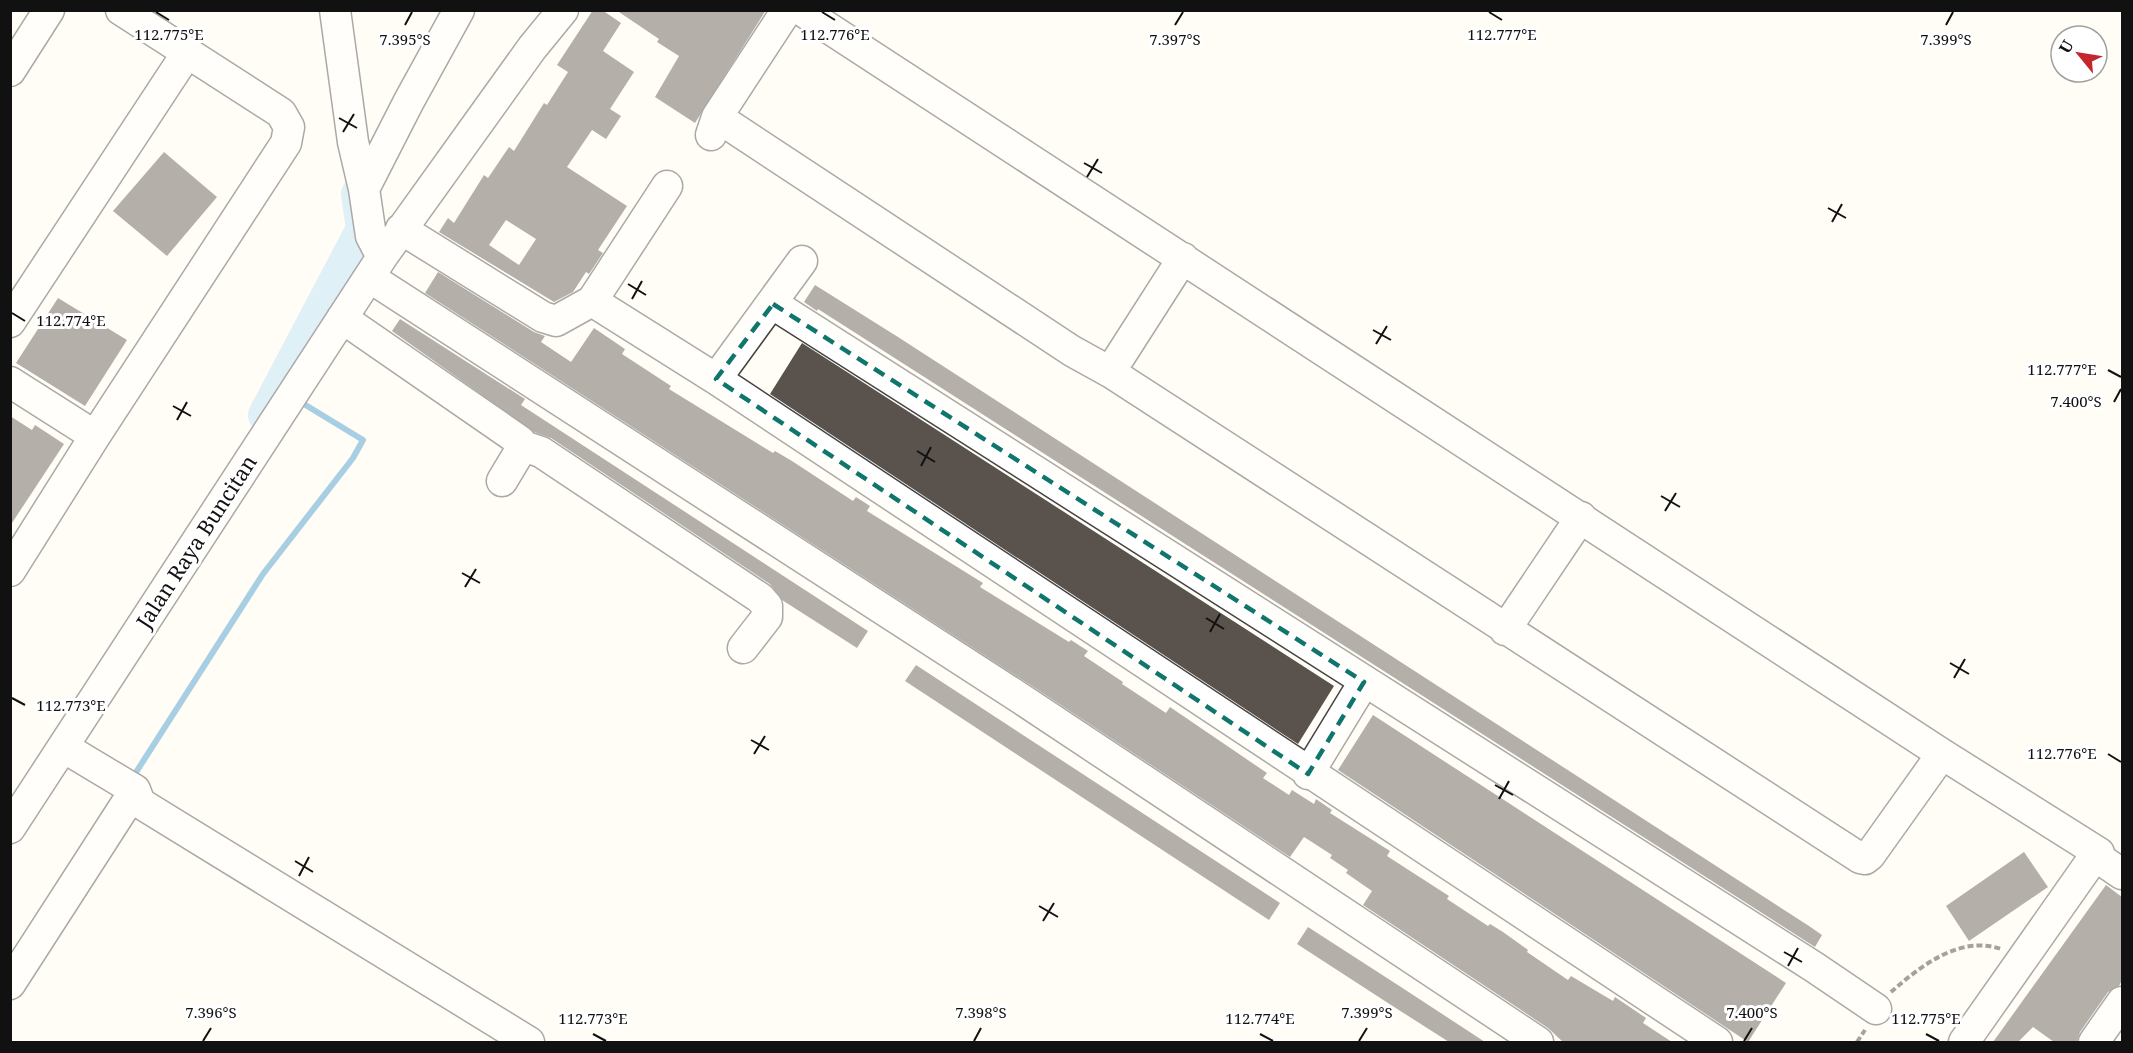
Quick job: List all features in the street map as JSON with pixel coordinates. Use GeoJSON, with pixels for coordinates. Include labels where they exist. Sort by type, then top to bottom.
{"type":"FeatureCollection","features":[{"type":"Feature","properties":{"kind":"street"},"geometry":{"type":"LineString","coordinates":[[10,71],[49,10]]}},
{"type":"Feature","properties":{"kind":"street"},"geometry":{"type":"LineString","coordinates":[[10,571],[94,436],[286,143],[289,126],[281,114],[121,10]]}},
{"type":"Feature","properties":{"kind":"street"},"geometry":{"type":"LineString","coordinates":[[335,10],[353,142],[364,189],[378,276],[1538,1042]]}},
{"type":"Feature","properties":{"kind":"street"},"geometry":{"type":"LineString","coordinates":[[364,189],[459,10]]}},
{"type":"Feature","properties":{"kind":"street","name":"Jalan Raya Buncitan"},"geometry":{"type":"LineString","coordinates":[[10,828],[342,318],[410,234],[532,48],[563,10]]}},
{"type":"Feature","properties":{"kind":"street"},"geometry":{"type":"LineString","coordinates":[[788,10],[714,126],[1072,351],[1110,372],[1860,858],[1865,860],[1870,855],[1942,754]]}},
{"type":"Feature","properties":{"kind":"street"},"geometry":{"type":"LineString","coordinates":[[801,10],[1942,754],[2099,853],[2097,857]]}},
{"type":"Feature","properties":{"kind":"street"},"geometry":{"type":"LineString","coordinates":[[10,322],[187,52]]}},
{"type":"Feature","properties":{"kind":"street"},"geometry":{"type":"LineString","coordinates":[[410,234],[549,320],[556,321],[592,302],[667,186]]}},
{"type":"Feature","properties":{"kind":"street"},"geometry":{"type":"LineString","coordinates":[[1110,372],[1183,258]]}},
{"type":"Feature","properties":{"kind":"street"},"geometry":{"type":"LineString","coordinates":[[716,379],[773,304],[802,261]]}},
{"type":"Feature","properties":{"kind":"street"},"geometry":{"type":"LineString","coordinates":[[592,302],[716,379],[1308,774],[1717,1042]]}},
{"type":"Feature","properties":{"kind":"street"},"geometry":{"type":"LineString","coordinates":[[773,304],[1804,960],[1876,1009]]}},
{"type":"Feature","properties":{"kind":"street"},"geometry":{"type":"LineString","coordinates":[[342,318],[520,441],[523,446],[541,452],[760,598],[767,606],[767,617],[743,648]]}},
{"type":"Feature","properties":{"kind":"street"},"geometry":{"type":"LineString","coordinates":[[10,382],[94,436]]}},
{"type":"Feature","properties":{"kind":"street"},"geometry":{"type":"LineString","coordinates":[[502,481],[523,446]]}},
{"type":"Feature","properties":{"kind":"street"},"geometry":{"type":"LineString","coordinates":[[1505,630],[1581,517]]}},
{"type":"Feature","properties":{"kind":"street"},"geometry":{"type":"LineString","coordinates":[[1308,774],[1364,682]]}},
{"type":"Feature","properties":{"kind":"street"},"geometry":{"type":"LineString","coordinates":[[57,756],[125,795],[530,1042]]}},
{"type":"Feature","properties":{"kind":"street"},"geometry":{"type":"LineString","coordinates":[[10,984],[125,795]]}},
{"type":"Feature","properties":{"kind":"street"},"geometry":{"type":"LineString","coordinates":[[2097,857],[2122,874]]}},
{"type":"Feature","properties":{"kind":"street"},"geometry":{"type":"LineString","coordinates":[[1964,1042],[2092,860],[2097,857]]}},
{"type":"Feature","properties":{"kind":"street"},"geometry":{"type":"LineString","coordinates":[[2094,1042],[2122,1002]]}},
{"type":"Feature","properties":{"kind":"path"},"geometry":{"type":"LineString","coordinates":[[1857,1042],[1876,1009],[1914,972],[1944,954],[1970,945],[1998,948],[2020,963]]}},
{"type":"Feature","properties":{"kind":"highlighted area"},"geometry":{"type":"Polygon","coordinates":[[[773,304],[1364,682],[1308,774],[716,379],[773,304]]]}},
{"type":"Feature","properties":{"kind":"building"},"geometry":{"type":"Polygon","coordinates":[[[593,10],[602,10],[621,23],[603,51],[634,72],[610,109],[621,116],[606,139],[592,130],[567,167],[627,206],[598,250],[603,253],[589,274],[586,272],[573,292],[554,302],[439,232],[448,218],[454,223],[484,175],[488,178],[509,147],[514,151],[544,103],[547,105],[568,72],[557,65],[593,10]],[[506,220],[489,245],[519,265],[536,239],[506,220]]]}},
{"type":"Feature","properties":{"kind":"building"},"geometry":{"type":"Polygon","coordinates":[[[616,10],[766,10],[695,123],[655,97],[679,56],[657,42],[659,39],[616,10]]]}},
{"type":"Feature","properties":{"kind":"building"},"geometry":{"type":"Polygon","coordinates":[[[164,152],[217,197],[167,256],[113,211],[164,152]]]}},
{"type":"Feature","properties":{"kind":"building"},"geometry":{"type":"Polygon","coordinates":[[[438,272],[534,332],[545,336],[541,342],[571,362],[594,328],[625,349],[622,354],[671,386],[669,389],[773,453],[775,451],[792,461],[853,501],[856,497],[870,506],[867,511],[983,583],[980,587],[1069,642],[1071,640],[1088,651],[1084,656],[1123,682],[1122,684],[1166,713],[1170,707],[1267,773],[1263,778],[1289,795],[1292,790],[1314,804],[1316,799],[1332,810],[1330,813],[1390,851],[1387,856],[1449,896],[1447,899],[1488,926],[1490,924],[1503,932],[1528,950],[1527,952],[1568,980],[1571,976],[1613,1001],[1615,997],[1646,1018],[1643,1023],[1672,1042],[1563,1042],[1548,1028],[1363,905],[1372,891],[1346,873],[1348,870],[1330,858],[1332,855],[1304,837],[1290,857],[1032,686],[425,293],[438,272]]]}},
{"type":"Feature","properties":{"kind":"building"},"geometry":{"type":"Polygon","coordinates":[[[815,285],[1809,926],[1822,935],[1815,947],[818,309],[817,311],[804,302],[815,285]]]}},
{"type":"Feature","properties":{"kind":"building"},"geometry":{"type":"Polygon","coordinates":[[[58,298],[127,340],[85,406],[16,363],[58,298]]]}},
{"type":"Feature","properties":{"kind":"building"},"geometry":{"type":"Polygon","coordinates":[[[400,319],[525,399],[521,405],[868,631],[857,648],[782,600],[770,584],[551,438],[534,432],[392,331],[400,319]]]}},
{"type":"Feature","properties":{"kind":"building"},"geometry":{"type":"Polygon","coordinates":[[[802,343],[1334,686],[1298,744],[770,394],[802,343]]]}},
{"type":"Feature","properties":{"kind":"building"},"geometry":{"type":"Polygon","coordinates":[[[10,416],[32,430],[35,425],[64,444],[10,526],[10,416]]]}},
{"type":"Feature","properties":{"kind":"building"},"geometry":{"type":"Polygon","coordinates":[[[916,665],[1280,903],[1269,920],[905,681],[916,665]]]}},
{"type":"Feature","properties":{"kind":"building"},"geometry":{"type":"Polygon","coordinates":[[[1373,715],[1786,983],[1748,1042],[1338,770],[1373,715]]]}},
{"type":"Feature","properties":{"kind":"building"},"geometry":{"type":"Polygon","coordinates":[[[2024,852],[2048,887],[1969,941],[1946,906],[2024,852]]]}},
{"type":"Feature","properties":{"kind":"building"},"geometry":{"type":"Polygon","coordinates":[[[2106,885],[2122,897],[2122,980],[2119,986],[2108,992],[2080,1032],[2077,1042],[2054,1042],[2033,1027],[2018,1042],[1993,1042],[2106,885]]]}},
{"type":"Feature","properties":{"kind":"building"},"geometry":{"type":"Polygon","coordinates":[[[1308,927],[1485,1042],[1449,1042],[1297,944],[1308,927]]]}},
{"type":"Feature","properties":{"kind":"waterway"},"geometry":{"type":"LineString","coordinates":[[266,415],[364,229],[359,194]]}},
{"type":"Feature","properties":{"kind":"waterway"},"geometry":{"type":"LineString","coordinates":[[133,777],[263,574],[353,458],[363,440],[299,401]]}}]}
